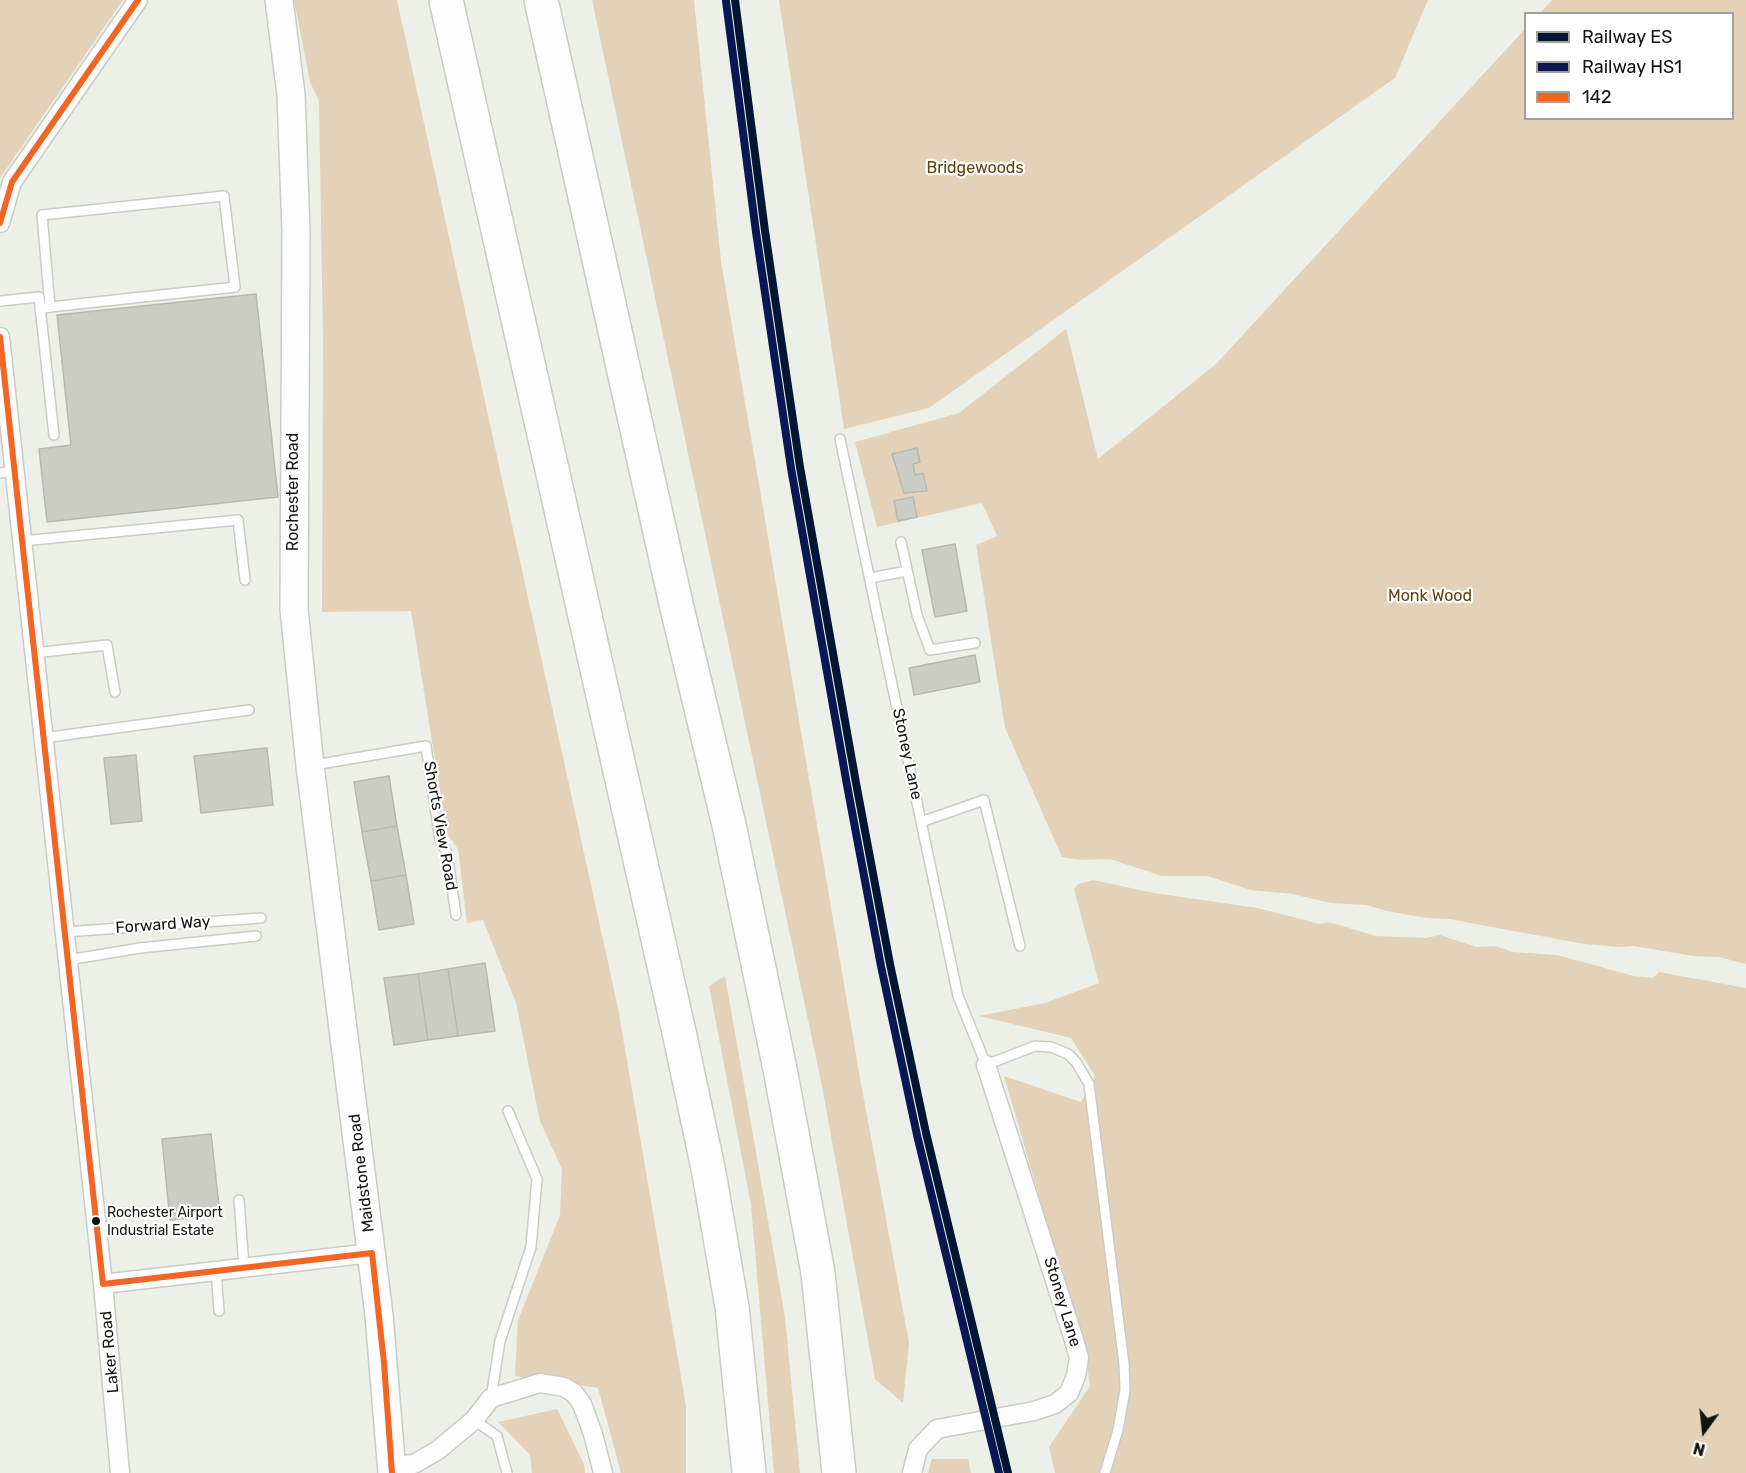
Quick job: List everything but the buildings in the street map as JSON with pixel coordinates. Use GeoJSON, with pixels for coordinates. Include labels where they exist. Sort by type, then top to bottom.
{"type":"FeatureCollection","features":[{"type":"Feature","properties":{"kind":"highway"},"geometry":{"type":"LineString","coordinates":[[446,0],[672,999],[706,1161],[732,1307],[749,1473]]}},
{"type":"Feature","properties":{"kind":"highway"},"geometry":{"type":"LineString","coordinates":[[541,0],[677,608],[729,825],[780,1069],[818,1273],[839,1473]]}},
{"type":"Feature","properties":{"kind":"main road","name":"Rochester Road"},"geometry":{"type":"LineString","coordinates":[[279,0],[291,95],[296,231],[294,609],[310,766],[338,982]]}},
{"type":"Feature","properties":{"kind":"main road","name":"Maidstone Road"},"geometry":{"type":"LineString","coordinates":[[338,982],[372,1253],[384,1363],[392,1470]]}},
{"type":"Feature","properties":{"kind":"street"},"geometry":{"type":"LineString","coordinates":[[0,223],[12,182],[138,0]]}},
{"type":"Feature","properties":{"kind":"street","name":"Laker Road"},"geometry":{"type":"LineString","coordinates":[[0,337],[7,472],[22,541],[104,1284],[120,1473]]}},
{"type":"Feature","properties":{"kind":"street","name":"Stoney Lane"},"geometry":{"type":"LineString","coordinates":[[912,1473],[918,1449],[937,1429],[1034,1411],[1055,1404],[1069,1393],[1076,1376],[1079,1358],[986,1065]]}},
{"type":"Feature","properties":{"kind":"street"},"geometry":{"type":"LineString","coordinates":[[104,1284],[372,1253]]}},
{"type":"Feature","properties":{"kind":"street"},"geometry":{"type":"LineString","coordinates":[[392,1470],[424,1459],[474,1420],[491,1398],[540,1383],[564,1387],[574,1393],[582,1404],[603,1473]]}},
{"type":"Feature","properties":{"kind":"lane"},"geometry":{"type":"LineString","coordinates":[[40,309],[50,308],[235,287],[225,196],[42,215],[50,308]]}},
{"type":"Feature","properties":{"kind":"lane"},"geometry":{"type":"LineString","coordinates":[[0,301],[39,297],[54,435]]}},
{"type":"Feature","properties":{"kind":"lane","name":"Stoney Lane"},"geometry":{"type":"LineString","coordinates":[[840,439],[958,996],[986,1065]]}},
{"type":"Feature","properties":{"kind":"lane"},"geometry":{"type":"LineString","coordinates":[[22,541],[238,520],[245,580]]}},
{"type":"Feature","properties":{"kind":"lane"},"geometry":{"type":"LineString","coordinates":[[901,542],[917,615],[930,650],[975,643]]}},
{"type":"Feature","properties":{"kind":"lane"},"geometry":{"type":"LineString","coordinates":[[870,578],[907,571]]}},
{"type":"Feature","properties":{"kind":"lane"},"geometry":{"type":"LineString","coordinates":[[34,653],[107,645],[115,693]]}},
{"type":"Feature","properties":{"kind":"lane"},"geometry":{"type":"LineString","coordinates":[[43,738],[249,710]]}},
{"type":"Feature","properties":{"kind":"lane","name":"Shorts View Road"},"geometry":{"type":"LineString","coordinates":[[310,766],[426,746],[440,840],[447,853],[456,915]]}},
{"type":"Feature","properties":{"kind":"lane"},"geometry":{"type":"LineString","coordinates":[[921,822],[984,800],[1020,946]]}},
{"type":"Feature","properties":{"kind":"lane","name":"Forward Way"},"geometry":{"type":"LineString","coordinates":[[65,932],[261,918]]}},
{"type":"Feature","properties":{"kind":"lane"},"geometry":{"type":"LineString","coordinates":[[68,960],[140,948],[256,936]]}},
{"type":"Feature","properties":{"kind":"lane"},"geometry":{"type":"LineString","coordinates":[[986,1065],[1035,1046],[1051,1047],[1068,1054],[1076,1062],[1089,1084],[1124,1364],[1125,1390],[1118,1430],[1105,1473]]}},
{"type":"Feature","properties":{"kind":"lane"},"geometry":{"type":"LineString","coordinates":[[491,1398],[500,1341],[531,1247],[537,1179],[508,1111]]}},
{"type":"Feature","properties":{"kind":"lane"},"geometry":{"type":"LineString","coordinates":[[239,1200],[244,1267]]}},
{"type":"Feature","properties":{"kind":"lane"},"geometry":{"type":"LineString","coordinates":[[216,1270],[219,1311]]}},
{"type":"Feature","properties":{"kind":"lane"},"geometry":{"type":"LineString","coordinates":[[474,1420],[497,1436],[507,1473]]}},
{"type":"Feature","properties":{"kind":"green space"},"geometry":{"type":"Polygon","coordinates":[[[0,0],[123,0],[0,178],[0,0]]]}},
{"type":"Feature","properties":{"kind":"green space"},"geometry":{"type":"Polygon","coordinates":[[[294,0],[397,0],[618,1008],[686,1406],[686,1473],[621,1473],[598,1388],[515,1376],[518,1320],[560,1215],[562,1169],[540,1121],[516,1003],[483,920],[467,923],[458,849],[447,834],[411,611],[322,612],[323,340],[319,101],[310,82],[294,0]]]}},
{"type":"Feature","properties":{"kind":"green space"},"geometry":{"type":"Polygon","coordinates":[[[592,0],[694,0],[721,261],[860,1078],[909,1343],[903,1403],[875,1379],[822,1086],[592,0]]]}},
{"type":"Feature","properties":{"kind":"green space","name":"Bridgewoods"},"geometry":{"type":"Polygon","coordinates":[[[779,0],[1428,0],[1395,78],[929,408],[844,429],[779,0]]]}},
{"type":"Feature","properties":{"kind":"green space","name":"Monk Wood"},"geometry":{"type":"Polygon","coordinates":[[[1552,0],[1746,0],[1746,964],[1719,957],[1693,956],[1633,946],[1584,944],[1449,919],[1427,918],[1387,911],[1367,905],[1331,903],[1292,894],[1251,890],[1207,876],[1162,876],[1110,859],[1080,860],[1062,857],[1005,728],[976,545],[997,536],[982,503],[877,527],[855,442],[959,413],[1066,329],[1098,459],[1216,364],[1524,30],[1524,120],[1734,120],[1734,12],[1541,12],[1552,0]],[[917,448],[892,454],[896,471],[915,493],[927,491],[915,475],[913,464],[920,462],[917,448]],[[913,497],[894,501],[898,521],[917,517],[913,497]]]}},
{"type":"Feature","properties":{"kind":"green space"},"geometry":{"type":"Polygon","coordinates":[[[1093,880],[1154,893],[1258,908],[1320,924],[1329,922],[1376,936],[1426,938],[1440,935],[1476,947],[1495,946],[1513,952],[1557,955],[1634,976],[1653,978],[1659,972],[1746,988],[1746,1473],[1055,1473],[1049,1447],[1090,1386],[1086,1358],[1004,1076],[1081,1102],[1095,1076],[1071,1038],[979,1016],[1045,1003],[1099,983],[1074,889],[1078,884],[1093,880]]]}},
{"type":"Feature","properties":{"kind":"green space"},"geometry":{"type":"Polygon","coordinates":[[[725,976],[785,1317],[800,1473],[774,1473],[751,1205],[709,986],[725,976]]]}},
{"type":"Feature","properties":{"kind":"green space"},"geometry":{"type":"Polygon","coordinates":[[[557,1409],[584,1464],[585,1473],[532,1473],[530,1455],[498,1422],[557,1409]]]}},
{"type":"Feature","properties":{"kind":"green space"},"geometry":{"type":"Polygon","coordinates":[[[932,1459],[968,1459],[971,1473],[928,1473],[932,1459]]]}},
{"type":"Feature","properties":{"kind":"rail line","name":"ES"},"geometry":{"type":"LineString","coordinates":[[735,0],[765,231],[800,467],[856,783],[890,964],[926,1133],[1008,1473]]}},
{"type":"Feature","properties":{"kind":"rail line","name":"HS1"},"geometry":{"type":"LineString","coordinates":[[726,1],[756,232],[791,468],[847,785],[881,966],[917,1135],[999,1473]]}},
{"type":"Feature","properties":{"kind":"transit line","name":"142"},"geometry":{"type":"LineString","coordinates":[[0,223],[12,182],[138,0]]}},
{"type":"Feature","properties":{"kind":"transit line","name":"142"},"geometry":{"type":"LineString","coordinates":[[0,337],[103,1284],[372,1253],[384,1363],[392,1473]]}},
{"type":"Feature","properties":{"kind":"place","name":"Rochester Airport Industrial Estate"},"geometry":{"type":"Point","coordinates":[96,1221]}}]}
